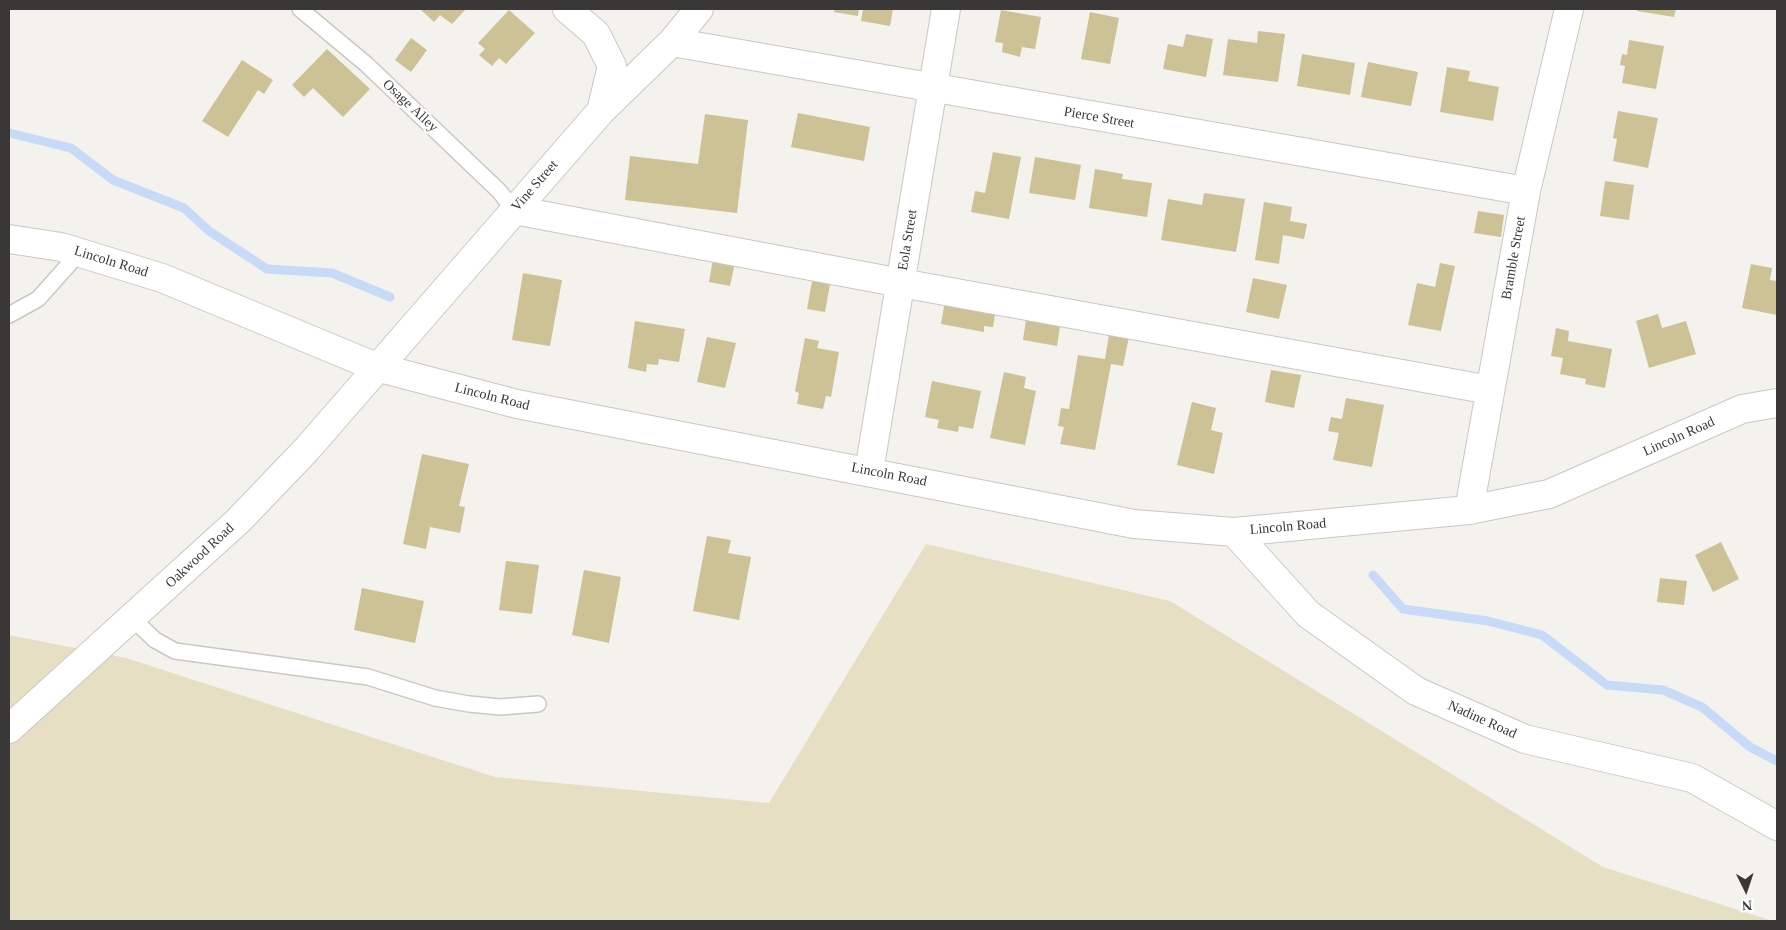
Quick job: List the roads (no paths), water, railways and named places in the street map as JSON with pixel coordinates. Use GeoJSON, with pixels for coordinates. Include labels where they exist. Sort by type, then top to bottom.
{"type":"FeatureCollection","features":[{"type":"Feature","properties":{"kind":"street"},"geometry":{"type":"LineString","coordinates":[[567,9],[596,34],[612,66],[601,111]]}},
{"type":"Feature","properties":{"kind":"street","name":"Vine Street"},"geometry":{"type":"LineString","coordinates":[[376,367],[601,111],[672,42],[699,9]]}},
{"type":"Feature","properties":{"kind":"street","name":"Eola Street"},"geometry":{"type":"LineString","coordinates":[[869,471],[946,9]]}},
{"type":"Feature","properties":{"kind":"street","name":"Bramble Street"},"geometry":{"type":"LineString","coordinates":[[1469,510],[1526,191],[1567,9]]}},
{"type":"Feature","properties":{"kind":"street","name":"Pierce Street"},"geometry":{"type":"LineString","coordinates":[[672,42],[1526,191]]}},
{"type":"Feature","properties":{"kind":"street"},"geometry":{"type":"LineString","coordinates":[[514,210],[901,283],[1490,390]]}},
{"type":"Feature","properties":{"kind":"street","name":"Lincoln Road"},"geometry":{"type":"LineString","coordinates":[[9,239],[61,247],[162,278],[376,367],[517,404],[1134,524],[1234,532],[1469,510],[1549,494],[1742,409],[1777,403]]}},
{"type":"Feature","properties":{"kind":"street","name":"Oakwood Road"},"geometry":{"type":"LineString","coordinates":[[9,729],[132,618],[257,501],[307,449],[376,367]]}},
{"type":"Feature","properties":{"kind":"street","name":"Nadine Road"},"geometry":{"type":"LineString","coordinates":[[1234,532],[1308,614],[1416,691],[1525,739],[1692,778],[1777,826]]}},
{"type":"Feature","properties":{"kind":"lane","name":"Osage Alley"},"geometry":{"type":"LineString","coordinates":[[300,9],[366,64],[500,191],[514,210]]}},
{"type":"Feature","properties":{"kind":"lane"},"geometry":{"type":"LineString","coordinates":[[9,315],[38,299],[79,253]]}},
{"type":"Feature","properties":{"kind":"lane"},"geometry":{"type":"LineString","coordinates":[[132,618],[155,640],[176,651],[368,677],[434,698],[469,704],[500,707],[538,704]]}},
{"type":"Feature","properties":{"kind":"waterway"},"geometry":{"type":"LineString","coordinates":[[9,133],[71,148],[113,180],[184,208],[209,231],[267,269],[332,273],[390,297]]}},
{"type":"Feature","properties":{"kind":"waterway"},"geometry":{"type":"LineString","coordinates":[[1373,575],[1403,609],[1488,621],[1542,635],[1607,685],[1663,690],[1702,707],[1750,747],[1777,761]]}}]}
